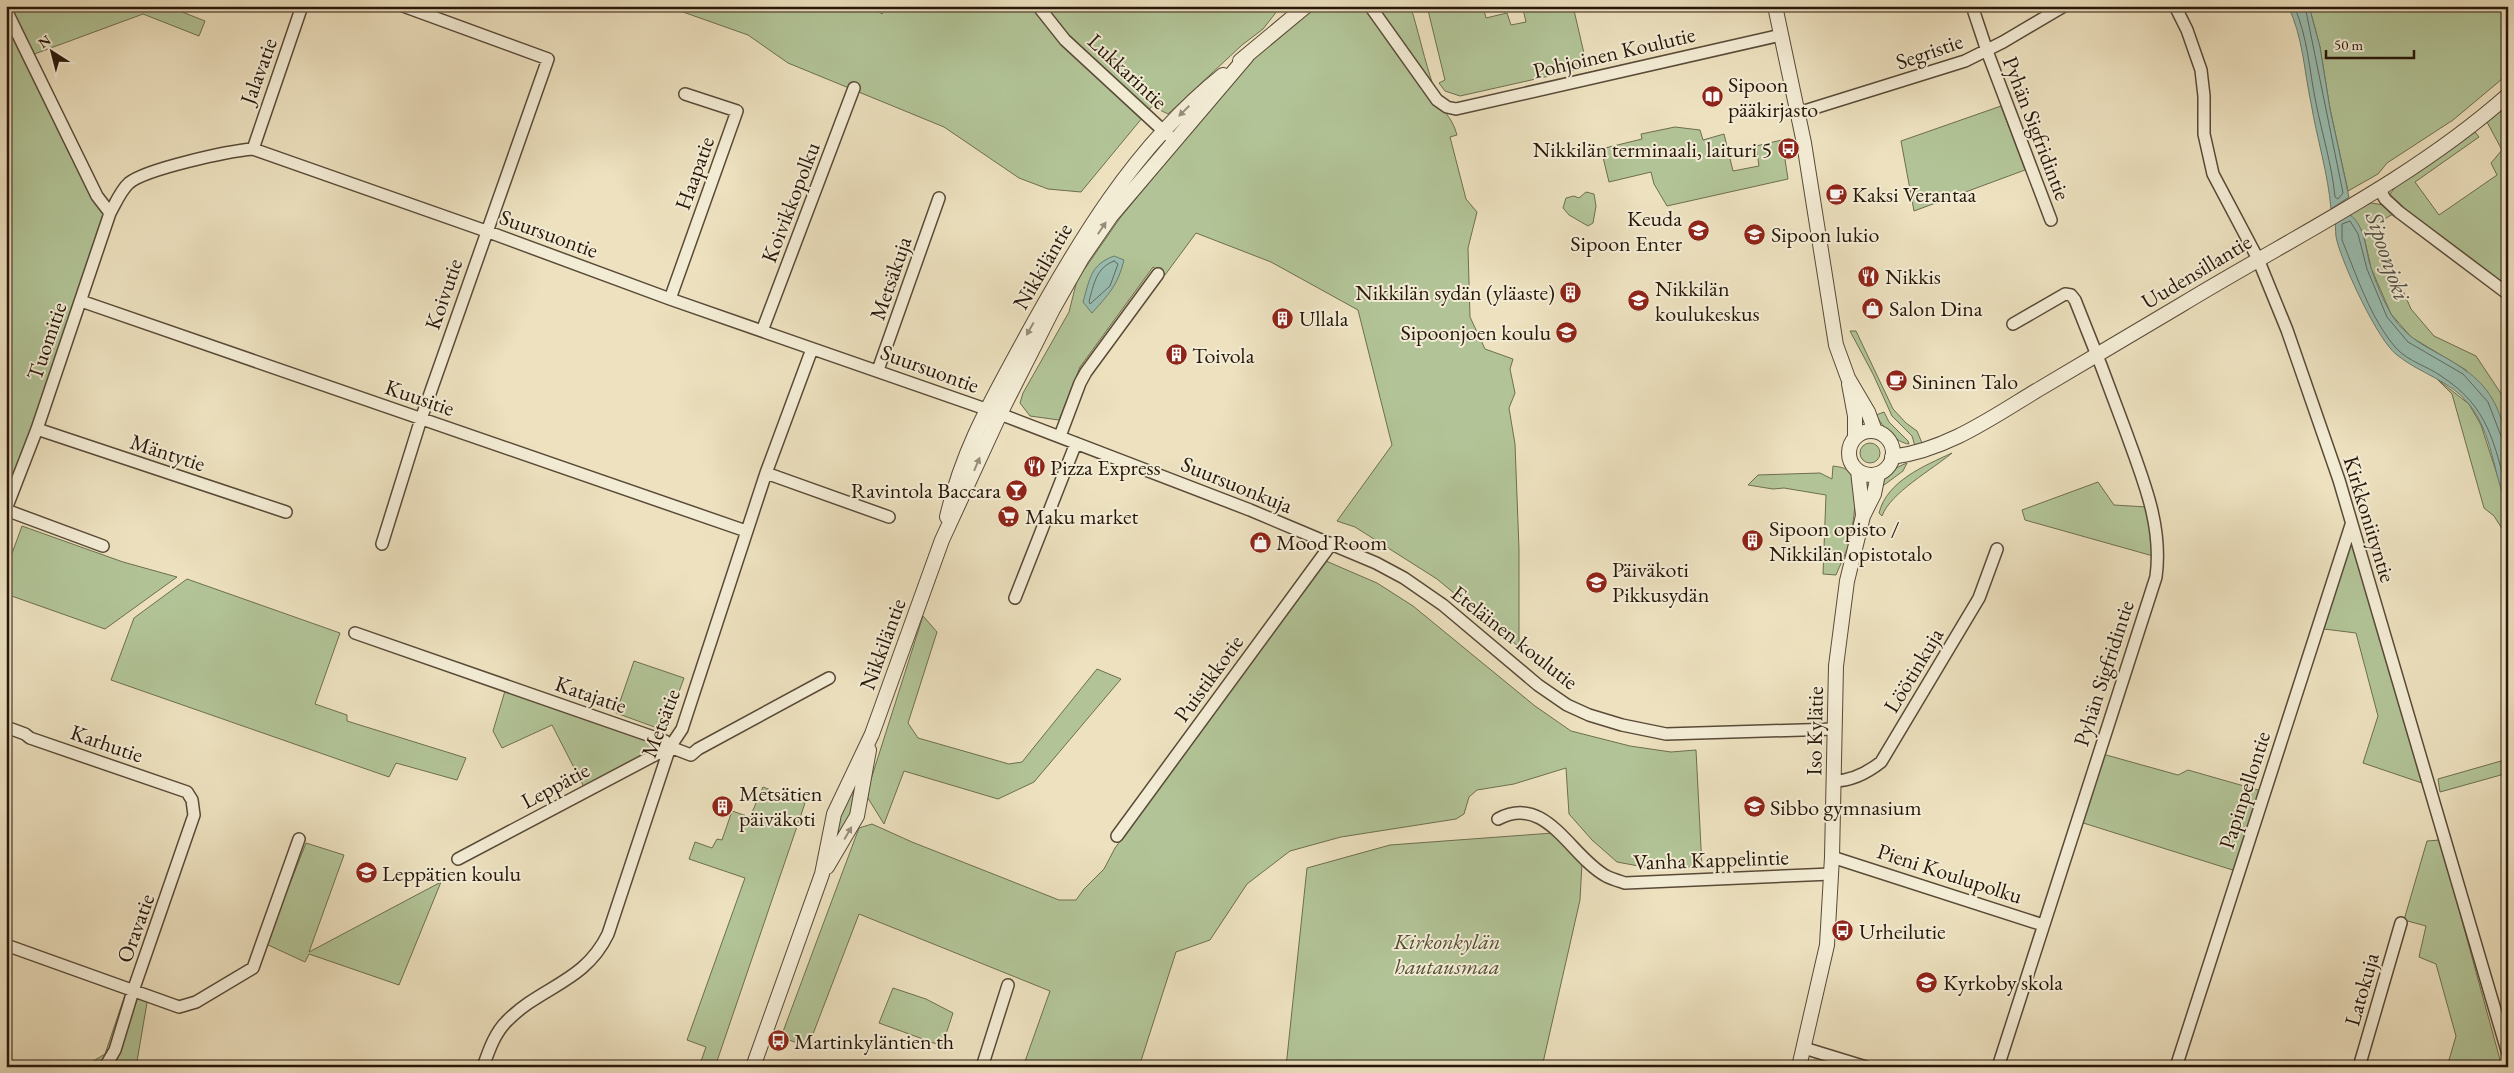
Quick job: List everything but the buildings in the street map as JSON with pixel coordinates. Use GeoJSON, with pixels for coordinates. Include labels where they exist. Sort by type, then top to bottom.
{"type":"FeatureCollection","features":[{"type":"Feature","properties":{"kind":"street","name":"Jalavatie"},"geometry":{"type":"LineString","coordinates":[[253,149],[302,6]]}},
{"type":"Feature","properties":{"kind":"street","name":"Koivutie"},"geometry":{"type":"LineString","coordinates":[[382,544],[421,418],[548,59],[403,6]]}},
{"type":"Feature","properties":{"kind":"street","name":"Lukkarintie"},"geometry":{"type":"LineString","coordinates":[[1038,6],[1066,40],[1169,136]]}},
{"type":"Feature","properties":{"kind":"street","name":"Nikkiläntie"},"geometry":{"type":"LineString","coordinates":[[753,1067],[822,874],[834,814],[872,734],[942,540],[993,412],[1082,258],[1169,136],[1247,56],[1306,6]]}},
{"type":"Feature","properties":{"kind":"street","name":"Pohjoinen Koulutie"},"geometry":{"type":"LineString","coordinates":[[1370,6],[1436,100],[1447,107],[1456,109],[1781,35]]}},
{"type":"Feature","properties":{"kind":"street"},"geometry":{"type":"LineString","coordinates":[[1775,6],[1798,113],[1832,330],[1848,378],[1855,416],[1855,437],[1849,447],[1851,463],[1858,471],[1864,474],[1878,474],[1887,467],[1892,457],[1892,448],[1888,439],[1875,431],[1868,431],[1855,437]]}},
{"type":"Feature","properties":{"kind":"street","name":"Pyhän Sigfridintie"},"geometry":{"type":"LineString","coordinates":[[1972,6],[1986,51],[2050,220]]}},
{"type":"Feature","properties":{"kind":"street","name":"Segristie"},"geometry":{"type":"LineString","coordinates":[[1798,113],[1955,64],[1986,51],[2064,6]]}},
{"type":"Feature","properties":{"kind":"street","name":"Kirkkoniityntie"},"geometry":{"type":"LineString","coordinates":[[2175,6],[2187,30],[2201,70],[2204,96],[2204,134],[2213,174],[2258,260],[2287,330],[2339,480],[2508,1054]]}},
{"type":"Feature","properties":{"kind":"street"},"geometry":{"type":"LineString","coordinates":[[6,10],[97,196],[110,214]]}},
{"type":"Feature","properties":{"kind":"street","name":"Koivikkopolku"},"geometry":{"type":"LineString","coordinates":[[762,331],[854,88]]}},
{"type":"Feature","properties":{"kind":"street","name":"Haapatie"},"geometry":{"type":"LineString","coordinates":[[670,299],[737,111],[685,94]]}},
{"type":"Feature","properties":{"kind":"street","name":"Uudensillantie"},"geometry":{"type":"LineString","coordinates":[[1892,457],[1929,450],[1944,444],[2360,201],[2452,140],[2508,96]]}},
{"type":"Feature","properties":{"kind":"street","name":"Suursuontie"},"geometry":{"type":"LineString","coordinates":[[110,214],[126,187],[138,178],[230,150],[253,149],[486,231],[670,299],[878,370],[993,412]]}},
{"type":"Feature","properties":{"kind":"street"},"geometry":{"type":"LineString","coordinates":[[2379,188],[2399,212],[2508,294]]}},
{"type":"Feature","properties":{"kind":"street","name":"Metsäkuja"},"geometry":{"type":"LineString","coordinates":[[878,370],[939,198]]}},
{"type":"Feature","properties":{"kind":"street","name":"Tuomitie"},"geometry":{"type":"LineString","coordinates":[[6,510],[37,430],[110,214]]}},
{"type":"Feature","properties":{"kind":"street"},"geometry":{"type":"LineString","coordinates":[[1060,436],[1086,372],[1158,274]]}},
{"type":"Feature","properties":{"kind":"street","name":"Pyhän Sigfridintie"},"geometry":{"type":"LineString","coordinates":[[1998,1067],[2156,577],[2158,558],[2157,529],[2147,490],[2075,300],[2071,295],[2065,294],[2013,324]]}},
{"type":"Feature","properties":{"kind":"street","name":"Kuusitie"},"geometry":{"type":"LineString","coordinates":[[81,301],[746,531]]}},
{"type":"Feature","properties":{"kind":"street","name":"Metsätie"},"geometry":{"type":"LineString","coordinates":[[483,1067],[493,1040],[508,1020],[585,967],[600,952],[608,934],[670,747],[682,729],[746,531],[812,349]]}},
{"type":"Feature","properties":{"kind":"street"},"geometry":{"type":"LineString","coordinates":[[1848,378],[1868,412],[1875,431]]}},
{"type":"Feature","properties":{"kind":"street","name":"Suursuonkuja"},"geometry":{"type":"LineString","coordinates":[[993,412],[1230,501],[1332,543]]}},
{"type":"Feature","properties":{"kind":"street","name":"Mäntytie"},"geometry":{"type":"LineString","coordinates":[[37,430],[286,512]]}},
{"type":"Feature","properties":{"kind":"street"},"geometry":{"type":"LineString","coordinates":[[1015,598],[1076,443]]}},
{"type":"Feature","properties":{"kind":"street","name":"Iso Kylätie"},"geometry":{"type":"LineString","coordinates":[[1858,471],[1863,516]]}},
{"type":"Feature","properties":{"kind":"street"},"geometry":{"type":"LineString","coordinates":[[766,473],[889,517]]}},
{"type":"Feature","properties":{"kind":"street","name":"Iso Kylätie"},"geometry":{"type":"LineString","coordinates":[[1799,1067],[1827,945],[1831,874],[1838,858],[1834,781],[1836,666],[1847,581],[1863,516],[1874,494],[1878,474]]}},
{"type":"Feature","properties":{"kind":"street"},"geometry":{"type":"LineString","coordinates":[[6,510],[103,546]]}},
{"type":"Feature","properties":{"kind":"street","name":"Papinpellontie"},"geometry":{"type":"LineString","coordinates":[[2176,1067],[2352,526]]}},
{"type":"Feature","properties":{"kind":"street","name":"Eteläinen koulutie"},"geometry":{"type":"LineString","coordinates":[[1332,543],[1404,578],[1443,605],[1552,696],[1589,715],[1646,732],[1666,734],[1834,729]]}},
{"type":"Feature","properties":{"kind":"street","name":"Puistikkotie"},"geometry":{"type":"LineString","coordinates":[[1117,836],[1332,543]]}},
{"type":"Feature","properties":{"kind":"street","name":"Löötinkuja"},"geometry":{"type":"LineString","coordinates":[[1834,781],[1853,779],[1881,762],[1979,598],[1997,549]]}},
{"type":"Feature","properties":{"kind":"street","name":"Katajatie"},"geometry":{"type":"LineString","coordinates":[[355,633],[665,741],[670,747],[691,755],[698,749],[829,678]]}},
{"type":"Feature","properties":{"kind":"street","name":"Karhutie"},"geometry":{"type":"LineString","coordinates":[[6,727],[25,734],[30,738],[187,792],[192,800]]}},
{"type":"Feature","properties":{"kind":"street","name":"Nikkiläntie"},"geometry":{"type":"LineString","coordinates":[[822,874],[857,816],[872,734]]}},
{"type":"Feature","properties":{"kind":"street","name":"Leppätie"},"geometry":{"type":"LineString","coordinates":[[458,859],[670,747]]}},
{"type":"Feature","properties":{"kind":"street","name":"Oravatie"},"geometry":{"type":"LineString","coordinates":[[105,1067],[115,1050],[133,991],[194,815],[192,800]]}},
{"type":"Feature","properties":{"kind":"street","name":"Vanha Kappelintie"},"geometry":{"type":"LineString","coordinates":[[1498,819],[1510,812],[1534,814],[1549,823],[1606,876],[1625,883],[1831,874]]}},
{"type":"Feature","properties":{"kind":"street"},"geometry":{"type":"LineString","coordinates":[[6,945],[179,1007],[196,1002],[246,974],[253,968],[299,839]]}},
{"type":"Feature","properties":{"kind":"street","name":"Pieni Koulupolku"},"geometry":{"type":"LineString","coordinates":[[1838,858],[2043,925]]}},
{"type":"Feature","properties":{"kind":"street","name":"Latokuja"},"geometry":{"type":"LineString","coordinates":[[2359,1067],[2401,923]]}},
{"type":"Feature","properties":{"kind":"street"},"geometry":{"type":"LineString","coordinates":[[982,1067],[1008,985]]}},
{"type":"Feature","properties":{"kind":"street"},"geometry":{"type":"LineString","coordinates":[[1804,1048],[1866,1067]]}},
{"type":"Feature","properties":{"kind":"green space"},"geometry":{"type":"Polygon","coordinates":[[[6,6],[167,6],[205,21],[199,36],[143,14],[29,56],[107,211],[13,481],[6,489],[6,6]]]}},
{"type":"Feature","properties":{"kind":"green space"},"geometry":{"type":"Polygon","coordinates":[[[666,6],[871,6],[882,14],[888,6],[1281,6],[1263,29],[1242,45],[1168,114],[1152,106],[1081,192],[1048,189],[1019,178],[944,127],[788,63],[748,35],[666,6]]]}},
{"type":"Feature","properties":{"kind":"green space"},"geometry":{"type":"Polygon","coordinates":[[[1318,6],[1417,6],[1412,11],[1428,68],[1439,101],[1453,124],[1457,135],[1450,137],[1466,199],[1477,212],[1468,248],[1470,317],[1485,349],[1513,359],[1510,369],[1515,393],[1509,408],[1515,444],[1519,549],[1519,647],[1437,579],[1355,527],[1337,521],[1392,445],[1358,310],[1271,262],[1196,233],[1165,275],[1153,267],[1080,367],[1059,420],[1030,416],[1020,403],[1023,393],[1069,312],[1077,280],[1120,218],[1238,75],[1257,55],[1318,6]]]}},
{"type":"Feature","properties":{"kind":"green space"},"geometry":{"type":"Polygon","coordinates":[[[1427,6],[1483,6],[1486,18],[1507,13],[1511,25],[1526,22],[1523,9],[1534,6],[1573,6],[1586,62],[1576,70],[1460,96],[1445,91],[1439,83],[1445,80],[1427,6]]]}},
{"type":"Feature","properties":{"kind":"green space"},"geometry":{"type":"Polygon","coordinates":[[[2309,6],[2503,6],[2508,13],[2508,74],[2453,120],[2387,163],[2378,174],[2348,191],[2330,109],[2320,47],[2309,6]]]}},
{"type":"Feature","properties":{"kind":"green space"},"geometry":{"type":"Polygon","coordinates":[[[2508,104],[2508,294],[2402,214],[2389,196],[2404,179],[2416,170],[2475,132],[2479,137],[2415,182],[2439,215],[2497,175],[2491,163],[2502,150],[2487,122],[2508,104]]]}},
{"type":"Feature","properties":{"kind":"green space"},"geometry":{"type":"Polygon","coordinates":[[[2001,106],[2025,170],[1914,211],[1901,141],[2001,106]]]}},
{"type":"Feature","properties":{"kind":"green space"},"geometry":{"type":"Polygon","coordinates":[[[1675,127],[1700,130],[1703,140],[1724,134],[1733,171],[1759,166],[1756,146],[1782,140],[1788,179],[1667,206],[1654,184],[1651,172],[1609,182],[1601,149],[1642,139],[1641,134],[1675,127]]]}},
{"type":"Feature","properties":{"kind":"green space"},"geometry":{"type":"Polygon","coordinates":[[[1586,192],[1594,194],[1596,206],[1593,223],[1588,226],[1569,215],[1563,208],[1566,198],[1574,196],[1579,198],[1586,192]]]}},
{"type":"Feature","properties":{"kind":"green space"},"geometry":{"type":"Polygon","coordinates":[[[2371,203],[2384,205],[2393,214],[2376,224],[2379,236],[2411,309],[2434,336],[2476,356],[2508,404],[2508,443],[2502,422],[2466,370],[2411,337],[2391,314],[2371,268],[2363,232],[2349,214],[2371,203]]]}},
{"type":"Feature","properties":{"kind":"green space"},"geometry":{"type":"Polygon","coordinates":[[[1850,331],[1856,331],[1893,409],[1906,423],[1917,431],[1922,443],[1915,446],[1912,436],[1892,416],[1873,374],[1850,331]]]}},
{"type":"Feature","properties":{"kind":"green space"},"geometry":{"type":"Polygon","coordinates":[[[2437,379],[2469,404],[2481,425],[2508,508],[2508,538],[2494,516],[2484,508],[2452,394],[2437,379]]]}},
{"type":"Feature","properties":{"kind":"green space"},"geometry":{"type":"Polygon","coordinates":[[[1884,412],[1889,422],[1909,444],[1899,441],[1882,424],[1876,415],[1884,412]]]}},
{"type":"Feature","properties":{"kind":"green space"},"geometry":{"type":"Polygon","coordinates":[[[1870,443],[1877,446],[1880,453],[1877,460],[1870,463],[1863,460],[1860,453],[1863,446],[1870,443]]]}},
{"type":"Feature","properties":{"kind":"green space"},"geometry":{"type":"Polygon","coordinates":[[[1952,453],[1903,490],[1887,507],[1882,516],[1879,513],[1883,502],[1898,483],[1919,469],[1952,453]]]}},
{"type":"Feature","properties":{"kind":"green space"},"geometry":{"type":"Polygon","coordinates":[[[1907,463],[1903,471],[1880,488],[1890,472],[1907,463]]]}},
{"type":"Feature","properties":{"kind":"green space"},"geometry":{"type":"Polygon","coordinates":[[[1833,466],[1844,468],[1848,471],[1855,487],[1850,539],[1836,575],[1823,574],[1826,495],[1784,488],[1773,489],[1748,485],[1758,475],[1820,473],[1832,479],[1833,466]]]}},
{"type":"Feature","properties":{"kind":"green space"},"geometry":{"type":"Polygon","coordinates":[[[2098,482],[2114,505],[2147,507],[2153,528],[2153,556],[2025,520],[2022,510],[2098,482]]]}},
{"type":"Feature","properties":{"kind":"green space"},"geometry":{"type":"Polygon","coordinates":[[[22,526],[123,562],[177,577],[105,629],[6,594],[6,570],[22,526]]]}},
{"type":"Feature","properties":{"kind":"green space"},"geometry":{"type":"Polygon","coordinates":[[[2354,544],[2422,783],[2363,763],[2378,716],[2356,633],[2324,629],[2348,547],[2354,544]]]}},
{"type":"Feature","properties":{"kind":"green space"},"geometry":{"type":"Polygon","coordinates":[[[1326,561],[1377,583],[1413,606],[1535,706],[1571,731],[1630,746],[1671,752],[1696,750],[1702,867],[1644,867],[1617,862],[1592,840],[1569,814],[1566,768],[1514,784],[1477,790],[1469,797],[1464,814],[1456,819],[1341,837],[1290,851],[1247,884],[1210,940],[1176,952],[1139,1067],[1023,1067],[1050,991],[859,914],[808,1047],[781,1037],[859,828],[872,824],[912,842],[1059,900],[1076,900],[1104,869],[1115,848],[1326,561]]]}},
{"type":"Feature","properties":{"kind":"green space"},"geometry":{"type":"Polygon","coordinates":[[[187,579],[340,633],[315,704],[347,715],[347,721],[466,758],[457,780],[396,763],[389,777],[111,680],[134,618],[187,579]]]}},
{"type":"Feature","properties":{"kind":"green space"},"geometry":{"type":"Polygon","coordinates":[[[923,616],[937,632],[908,723],[918,738],[1009,764],[1022,762],[1097,669],[1121,679],[1034,782],[998,799],[904,771],[884,824],[866,795],[923,616]]]}},
{"type":"Feature","properties":{"kind":"green space"},"geometry":{"type":"Polygon","coordinates":[[[634,661],[684,678],[668,722],[660,729],[616,713],[634,661]]]}},
{"type":"Feature","properties":{"kind":"green space"},"geometry":{"type":"Polygon","coordinates":[[[505,691],[658,741],[656,748],[584,787],[552,725],[502,748],[493,731],[505,691]]]}},
{"type":"Feature","properties":{"kind":"green space"},"geometry":{"type":"Polygon","coordinates":[[[2099,753],[2178,775],[2188,770],[2265,792],[2239,872],[2077,821],[2099,753]]]}},
{"type":"Feature","properties":{"kind":"green space"},"geometry":{"type":"Polygon","coordinates":[[[2508,759],[2508,773],[2440,792],[2438,779],[2508,759]]]}},
{"type":"Feature","properties":{"kind":"green space"},"geometry":{"type":"Polygon","coordinates":[[[763,787],[805,803],[715,1067],[699,1067],[706,1047],[687,1040],[745,878],[689,859],[695,842],[712,848],[717,839],[722,840],[732,811],[750,817],[763,787]]]}},
{"type":"Feature","properties":{"kind":"green space"},"geometry":{"type":"Polygon","coordinates":[[[849,793],[854,796],[851,812],[839,838],[835,837],[836,818],[849,793]]]}},
{"type":"Feature","properties":{"kind":"green space","name":"Kirkonkylän hautausmaa"},"geometry":{"type":"Polygon","coordinates":[[[1553,833],[1582,863],[1580,900],[1542,1067],[1286,1067],[1307,868],[1390,845],[1553,833]]]}},
{"type":"Feature","properties":{"kind":"green space"},"geometry":{"type":"Polygon","coordinates":[[[2440,840],[2502,1067],[2447,1067],[2456,1036],[2436,964],[2419,957],[2426,926],[2404,920],[2427,841],[2440,840]]]}},
{"type":"Feature","properties":{"kind":"green space"},"geometry":{"type":"Polygon","coordinates":[[[306,843],[344,855],[309,952],[441,882],[399,985],[309,954],[305,962],[266,944],[306,843]]]}},
{"type":"Feature","properties":{"kind":"green space"},"geometry":{"type":"Polygon","coordinates":[[[893,988],[926,999],[953,1013],[942,1046],[879,1023],[893,988]]]}},
{"type":"Feature","properties":{"kind":"green space"},"geometry":{"type":"Polygon","coordinates":[[[127,989],[148,997],[136,1067],[83,1067],[105,1054],[127,989]]]}},
{"type":"Feature","properties":{"kind":"water"},"geometry":{"type":"Polygon","coordinates":[[[2288,6],[2309,6],[2320,47],[2330,109],[2349,197],[2331,209],[2300,42],[2288,6]]]}},
{"type":"Feature","properties":{"kind":"water"},"geometry":{"type":"Polygon","coordinates":[[[2349,214],[2355,219],[2362,232],[2377,285],[2391,314],[2407,333],[2416,340],[2455,363],[2481,383],[2492,398],[2500,415],[2507,451],[2508,508],[2488,441],[2477,416],[2469,404],[2453,389],[2397,355],[2380,335],[2371,319],[2346,267],[2336,239],[2335,222],[2349,214]]]}},
{"type":"Feature","properties":{"kind":"water"},"geometry":{"type":"Polygon","coordinates":[[[1114,256],[1124,260],[1119,276],[1108,294],[1092,313],[1083,302],[1092,274],[1095,268],[1114,256]]]}},
{"type":"Feature","properties":{"kind":"place","name":"Sipoon pääkirjasto"},"geometry":{"type":"Point","coordinates":[1712,97]}},
{"type":"Feature","properties":{"kind":"place","name":"Nikkilän terminaali, laituri 5"},"geometry":{"type":"Point","coordinates":[1788,149]}},
{"type":"Feature","properties":{"kind":"place","name":"Kaksi Verantaa"},"geometry":{"type":"Point","coordinates":[1836,194]}},
{"type":"Feature","properties":{"kind":"place","name":"Keuda Sipoon Enter"},"geometry":{"type":"Point","coordinates":[1698,231]}},
{"type":"Feature","properties":{"kind":"place","name":"Sipoon lukio"},"geometry":{"type":"Point","coordinates":[1755,234]}},
{"type":"Feature","properties":{"kind":"place","name":"Nikkis"},"geometry":{"type":"Point","coordinates":[1869,276]}},
{"type":"Feature","properties":{"kind":"place","name":"Nikkilän sydän (yläaste)"},"geometry":{"type":"Point","coordinates":[1571,292]}},
{"type":"Feature","properties":{"kind":"place","name":"Nikkilän koulukeskus"},"geometry":{"type":"Point","coordinates":[1639,301]}},
{"type":"Feature","properties":{"kind":"place","name":"Salon Dina"},"geometry":{"type":"Point","coordinates":[1873,308]}},
{"type":"Feature","properties":{"kind":"place","name":"Ullala"},"geometry":{"type":"Point","coordinates":[1283,318]}},
{"type":"Feature","properties":{"kind":"place","name":"Sipoonjoen koulu"},"geometry":{"type":"Point","coordinates":[1567,332]}},
{"type":"Feature","properties":{"kind":"place","name":"Toivola"},"geometry":{"type":"Point","coordinates":[1176,355]}},
{"type":"Feature","properties":{"kind":"place","name":"Sininen Talo"},"geometry":{"type":"Point","coordinates":[1896,381]}},
{"type":"Feature","properties":{"kind":"place","name":"Pizza Express"},"geometry":{"type":"Point","coordinates":[1034,467]}},
{"type":"Feature","properties":{"kind":"place","name":"Ravintola Baccara"},"geometry":{"type":"Point","coordinates":[1017,490]}},
{"type":"Feature","properties":{"kind":"place","name":"Maku market"},"geometry":{"type":"Point","coordinates":[1009,516]}},
{"type":"Feature","properties":{"kind":"place","name":"Sipoon opisto / Nikkilän opistotalo"},"geometry":{"type":"Point","coordinates":[1753,541]}},
{"type":"Feature","properties":{"kind":"place","name":"Mood Room"},"geometry":{"type":"Point","coordinates":[1260,542]}},
{"type":"Feature","properties":{"kind":"place","name":"Päiväkoti Pikkusydän"},"geometry":{"type":"Point","coordinates":[1596,582]}},
{"type":"Feature","properties":{"kind":"place","name":"Metsätien päiväkoti"},"geometry":{"type":"Point","coordinates":[723,806]}},
{"type":"Feature","properties":{"kind":"place","name":"Sibbo gymnasium"},"geometry":{"type":"Point","coordinates":[1754,807]}},
{"type":"Feature","properties":{"kind":"place","name":"Leppätien koulu"},"geometry":{"type":"Point","coordinates":[366,873]}},
{"type":"Feature","properties":{"kind":"place","name":"Urheilutie"},"geometry":{"type":"Point","coordinates":[1843,931]}},
{"type":"Feature","properties":{"kind":"place","name":"Kyrkoby skola"},"geometry":{"type":"Point","coordinates":[1927,982]}},
{"type":"Feature","properties":{"kind":"place","name":"Martinkyläntien th"},"geometry":{"type":"Point","coordinates":[778,1041]}},
{"type":"Feature","properties":{"kind":"water label","name":"Sipoonjoki"},"geometry":{"type":"Point","coordinates":[2388,256]}}]}
